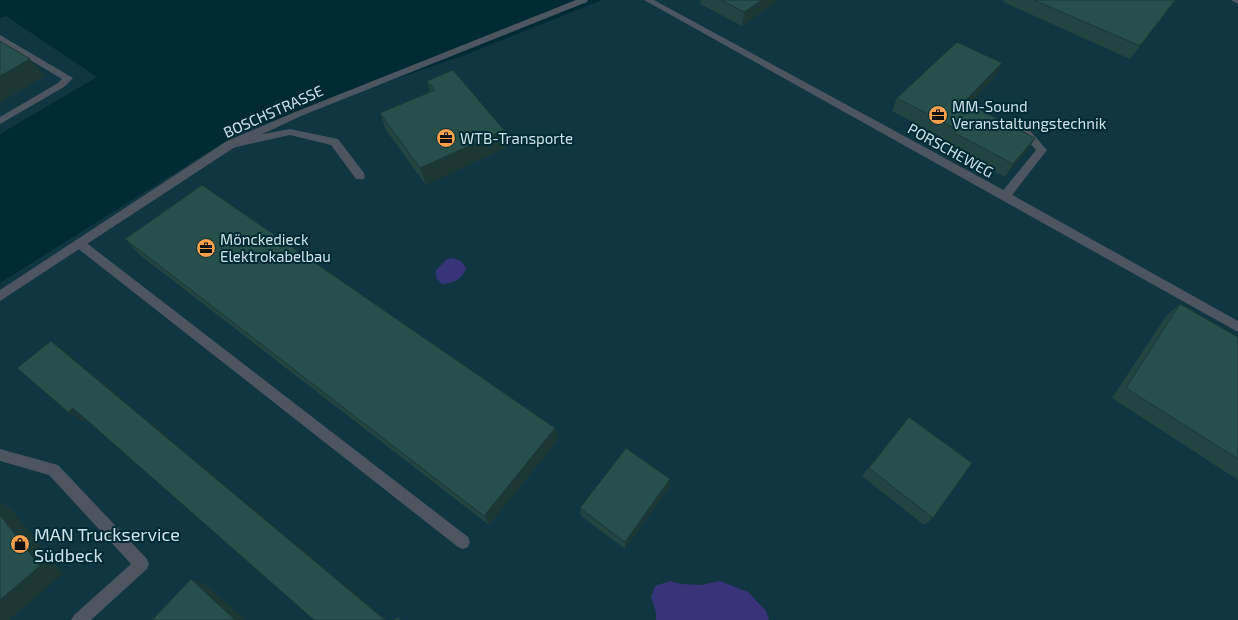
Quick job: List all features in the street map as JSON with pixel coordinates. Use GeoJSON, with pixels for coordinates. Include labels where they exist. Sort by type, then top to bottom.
{"type":"FeatureCollection","features":[{"type":"Feature","properties":{"kind":"street","name":"BOSCHSTRASSE"},"geometry":{"type":"LineString","coordinates":[[0,296],[231,144],[298,114],[584,0]]}},
{"type":"Feature","properties":{"kind":"street","name":"PORSCHEWEG"},"geometry":{"type":"LineString","coordinates":[[648,0],[1005,196],[1238,327]]}},
{"type":"Feature","properties":{"kind":"street"},"geometry":{"type":"LineString","coordinates":[[0,38],[68,78],[62,84],[0,121]]}},
{"type":"Feature","properties":{"kind":"street"},"geometry":{"type":"LineString","coordinates":[[1005,196],[1042,150],[1020,126]]}},
{"type":"Feature","properties":{"kind":"street"},"geometry":{"type":"LineString","coordinates":[[231,144],[290,132],[334,142],[360,176]]}},
{"type":"Feature","properties":{"kind":"street"},"geometry":{"type":"LineString","coordinates":[[80,244],[463,542]]}},
{"type":"Feature","properties":{"kind":"street"},"geometry":{"type":"LineString","coordinates":[[0,455],[54,470],[142,564],[79,620]]}},
{"type":"Feature","properties":{"kind":"shaded area"},"geometry":{"type":"Polygon","coordinates":[[[602,0],[1238,0],[1238,620],[0,620],[0,283],[240,132],[459,57],[602,0]]]}},
{"type":"Feature","properties":{"kind":"shaded area"},"geometry":{"type":"Polygon","coordinates":[[[6,16],[97,77],[0,134],[0,18],[6,16]]]}},
{"type":"Feature","properties":{"kind":"shaded area"},"geometry":{"type":"Polygon","coordinates":[[[452,258],[461,261],[466,268],[465,272],[457,280],[442,284],[436,278],[436,270],[447,259],[452,258]]]}},
{"type":"Feature","properties":{"kind":"shaded area"},"geometry":{"type":"Polygon","coordinates":[[[670,581],[681,584],[700,585],[720,581],[748,592],[766,611],[769,620],[656,620],[656,612],[651,597],[655,586],[670,581]]]}},
{"type":"Feature","properties":{"kind":"building"},"geometry":{"type":"Polygon","coordinates":[[[721,0],[762,0],[744,12],[721,0]]]}},
{"type":"Feature","properties":{"kind":"building"},"geometry":{"type":"Polygon","coordinates":[[[1034,0],[1175,0],[1140,46],[1034,0]]]}},
{"type":"Feature","properties":{"kind":"building"},"geometry":{"type":"Polygon","coordinates":[[[0,41],[30,59],[0,76],[0,41]]]}},
{"type":"Feature","properties":{"kind":"building"},"geometry":{"type":"Polygon","coordinates":[[[957,42],[1002,63],[964,102],[1035,138],[1013,164],[955,133],[958,130],[897,98],[957,42]]]}},
{"type":"Feature","properties":{"kind":"building","name":"WTB-Transporte"},"geometry":{"type":"Polygon","coordinates":[[[453,70],[504,130],[420,168],[380,113],[435,90],[427,81],[453,70]]]}},
{"type":"Feature","properties":{"kind":"building"},"geometry":{"type":"Polygon","coordinates":[[[202,185],[555,428],[484,516],[125,239],[202,185]]]}},
{"type":"Feature","properties":{"kind":"building"},"geometry":{"type":"Polygon","coordinates":[[[1180,304],[1238,337],[1238,459],[1126,388],[1180,304]]]}},
{"type":"Feature","properties":{"kind":"building"},"geometry":{"type":"Polygon","coordinates":[[[51,341],[385,620],[314,620],[73,408],[68,412],[17,368],[51,341]]]}},
{"type":"Feature","properties":{"kind":"building"},"geometry":{"type":"Polygon","coordinates":[[[909,417],[972,463],[933,518],[869,468],[909,417]]]}},
{"type":"Feature","properties":{"kind":"building"},"geometry":{"type":"Polygon","coordinates":[[[626,448],[670,479],[625,542],[580,508],[626,448]]]}},
{"type":"Feature","properties":{"kind":"building"},"geometry":{"type":"Polygon","coordinates":[[[0,515],[40,566],[0,600],[0,515]]]}},
{"type":"Feature","properties":{"kind":"building"},"geometry":{"type":"Polygon","coordinates":[[[191,579],[235,620],[152,620],[191,579]]]}},
{"type":"Feature","properties":{"kind":"building"},"geometry":{"type":"Polygon","coordinates":[[[397,617],[401,620],[394,620],[397,617]]]}},
{"type":"Feature","properties":{"kind":"place","name":"MM-Sound Veranstaltungstechnik"},"geometry":{"type":"Point","coordinates":[938,115]}},
{"type":"Feature","properties":{"kind":"place","name":"WTB-Transporte"},"geometry":{"type":"Point","coordinates":[446,138]}},
{"type":"Feature","properties":{"kind":"place","name":"Mönckedieck Elektrokabelbau"},"geometry":{"type":"Point","coordinates":[206,248]}},
{"type":"Feature","properties":{"kind":"place","name":"MAN Truckservice Südbeck"},"geometry":{"type":"Point","coordinates":[20,544]}}]}
